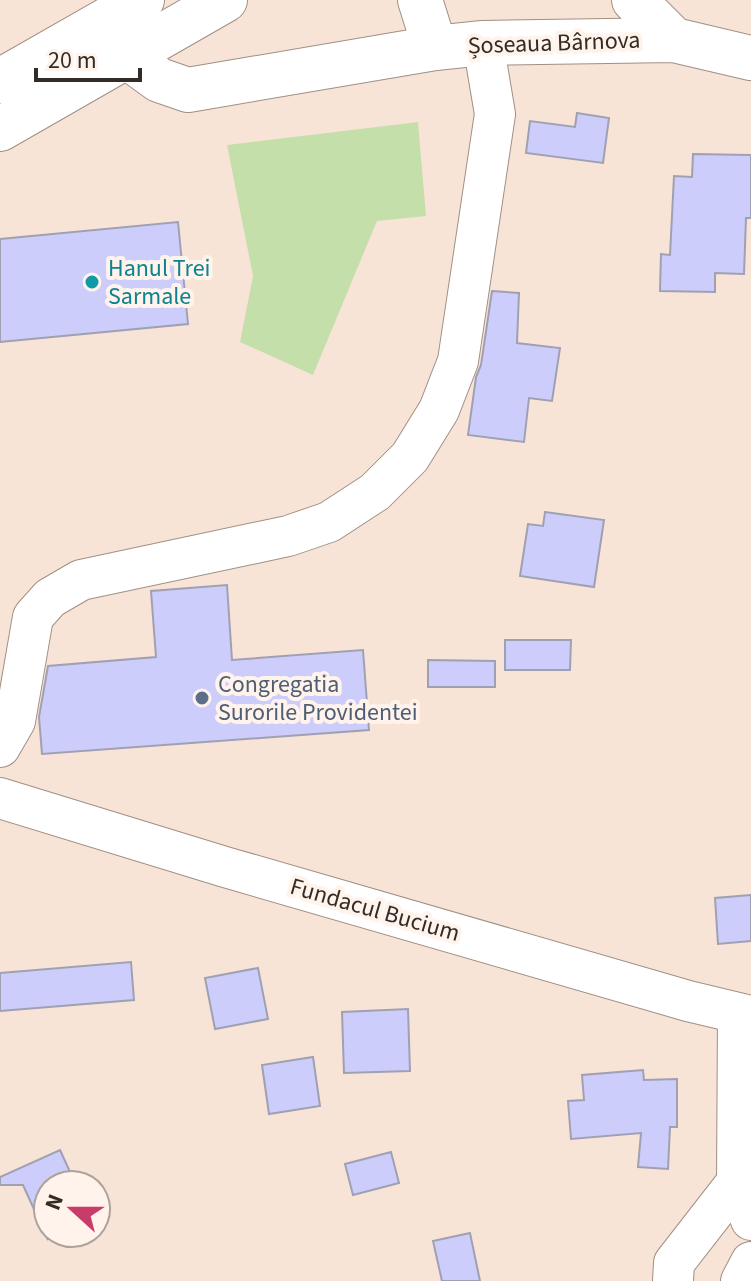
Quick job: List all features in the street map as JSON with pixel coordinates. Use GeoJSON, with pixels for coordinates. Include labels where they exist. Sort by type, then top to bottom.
{"type":"FeatureCollection","features":[{"type":"Feature","properties":{"kind":"main road"},"geometry":{"type":"LineString","coordinates":[[0,81],[142,0]]}},
{"type":"Feature","properties":{"kind":"main road"},"geometry":{"type":"LineString","coordinates":[[0,129],[225,0]]}},
{"type":"Feature","properties":{"kind":"main road","name":"Șoseaua Bârnova"},"geometry":{"type":"LineString","coordinates":[[420,0],[435,48]]}},
{"type":"Feature","properties":{"kind":"main road","name":"Șoseaua Bârnova"},"geometry":{"type":"LineString","coordinates":[[634,0],[674,40]]}},
{"type":"Feature","properties":{"kind":"main road","name":"Șoseaua Bârnova"},"geometry":{"type":"LineString","coordinates":[[126,56],[159,80],[188,90],[435,48],[483,43],[674,40],[751,58]]}},
{"type":"Feature","properties":{"kind":"street"},"geometry":{"type":"LineString","coordinates":[[0,747],[15,721],[33,617],[50,598],[81,580],[288,536],[329,522],[375,492],[410,457],[439,410],[458,361],[495,114],[483,43]]}},
{"type":"Feature","properties":{"kind":"street","name":"Fundacul Bucium"},"geometry":{"type":"LineString","coordinates":[[0,798],[225,867],[744,1015]]}},
{"type":"Feature","properties":{"kind":"street"},"geometry":{"type":"LineString","coordinates":[[744,1015],[737,1182],[751,1220]]}},
{"type":"Feature","properties":{"kind":"street"},"geometry":{"type":"LineString","coordinates":[[673,1281],[674,1263],[737,1182]]}},
{"type":"Feature","properties":{"kind":"street"},"geometry":{"type":"LineString","coordinates":[[741,1281],[751,1262]]}},
{"type":"Feature","properties":{"kind":"green space"},"geometry":{"type":"Polygon","coordinates":[[[418,122],[426,216],[377,221],[313,375],[240,342],[253,276],[227,145],[418,122]]]}},
{"type":"Feature","properties":{"kind":"building"},"geometry":{"type":"Polygon","coordinates":[[[577,113],[609,118],[603,163],[526,153],[530,121],[575,127],[577,113]]]}},
{"type":"Feature","properties":{"kind":"building"},"geometry":{"type":"Polygon","coordinates":[[[693,154],[751,155],[751,218],[746,218],[744,274],[715,273],[715,292],[660,291],[661,254],[670,255],[674,176],[692,177],[693,154]]]}},
{"type":"Feature","properties":{"kind":"building","name":"Hanul Trei Sarmale"},"geometry":{"type":"Polygon","coordinates":[[[178,222],[188,324],[0,342],[0,239],[178,222]]]}},
{"type":"Feature","properties":{"kind":"building"},"geometry":{"type":"Polygon","coordinates":[[[492,291],[519,293],[517,343],[560,348],[552,401],[529,398],[524,442],[468,435],[492,291]]]}},
{"type":"Feature","properties":{"kind":"building"},"geometry":{"type":"Polygon","coordinates":[[[545,512],[604,520],[594,587],[520,576],[528,524],[543,526],[545,512]]]}},
{"type":"Feature","properties":{"kind":"building","name":"Congregatia Surorile Providentei"},"geometry":{"type":"Polygon","coordinates":[[[227,585],[232,660],[363,650],[369,730],[42,754],[39,717],[48,666],[156,657],[151,591],[227,585]]]}},
{"type":"Feature","properties":{"kind":"building"},"geometry":{"type":"Polygon","coordinates":[[[505,640],[571,640],[570,670],[505,670],[505,640]]]}},
{"type":"Feature","properties":{"kind":"building"},"geometry":{"type":"Polygon","coordinates":[[[428,660],[495,661],[495,687],[428,687],[428,660]]]}},
{"type":"Feature","properties":{"kind":"building"},"geometry":{"type":"Polygon","coordinates":[[[751,895],[751,941],[718,944],[715,898],[751,895]]]}},
{"type":"Feature","properties":{"kind":"building"},"geometry":{"type":"Polygon","coordinates":[[[131,962],[134,1000],[0,1011],[0,973],[131,962]]]}},
{"type":"Feature","properties":{"kind":"building"},"geometry":{"type":"Polygon","coordinates":[[[258,968],[268,1019],[215,1029],[205,978],[258,968]]]}},
{"type":"Feature","properties":{"kind":"building"},"geometry":{"type":"Polygon","coordinates":[[[408,1009],[410,1071],[344,1073],[342,1012],[408,1009]]]}},
{"type":"Feature","properties":{"kind":"building"},"geometry":{"type":"Polygon","coordinates":[[[313,1057],[320,1106],[269,1114],[262,1065],[313,1057]]]}},
{"type":"Feature","properties":{"kind":"building"},"geometry":{"type":"Polygon","coordinates":[[[643,1070],[644,1080],[677,1079],[677,1127],[670,1127],[668,1169],[638,1167],[641,1133],[571,1139],[568,1101],[584,1100],[582,1075],[643,1070]]]}},
{"type":"Feature","properties":{"kind":"building"},"geometry":{"type":"Polygon","coordinates":[[[60,1150],[69,1169],[32,1169],[32,1205],[23,1185],[0,1185],[0,1177],[60,1150]]]}},
{"type":"Feature","properties":{"kind":"building"},"geometry":{"type":"Polygon","coordinates":[[[391,1152],[399,1183],[353,1195],[345,1164],[391,1152]]]}},
{"type":"Feature","properties":{"kind":"building"},"geometry":{"type":"Polygon","coordinates":[[[470,1233],[480,1281],[442,1281],[433,1241],[470,1233]]]}},
{"type":"Feature","properties":{"kind":"place","name":"Hanul Trei Sarmale"},"geometry":{"type":"Point","coordinates":[92,282]}},
{"type":"Feature","properties":{"kind":"place","name":"Congregatia Surorile Providentei"},"geometry":{"type":"Point","coordinates":[202,698]}}]}
